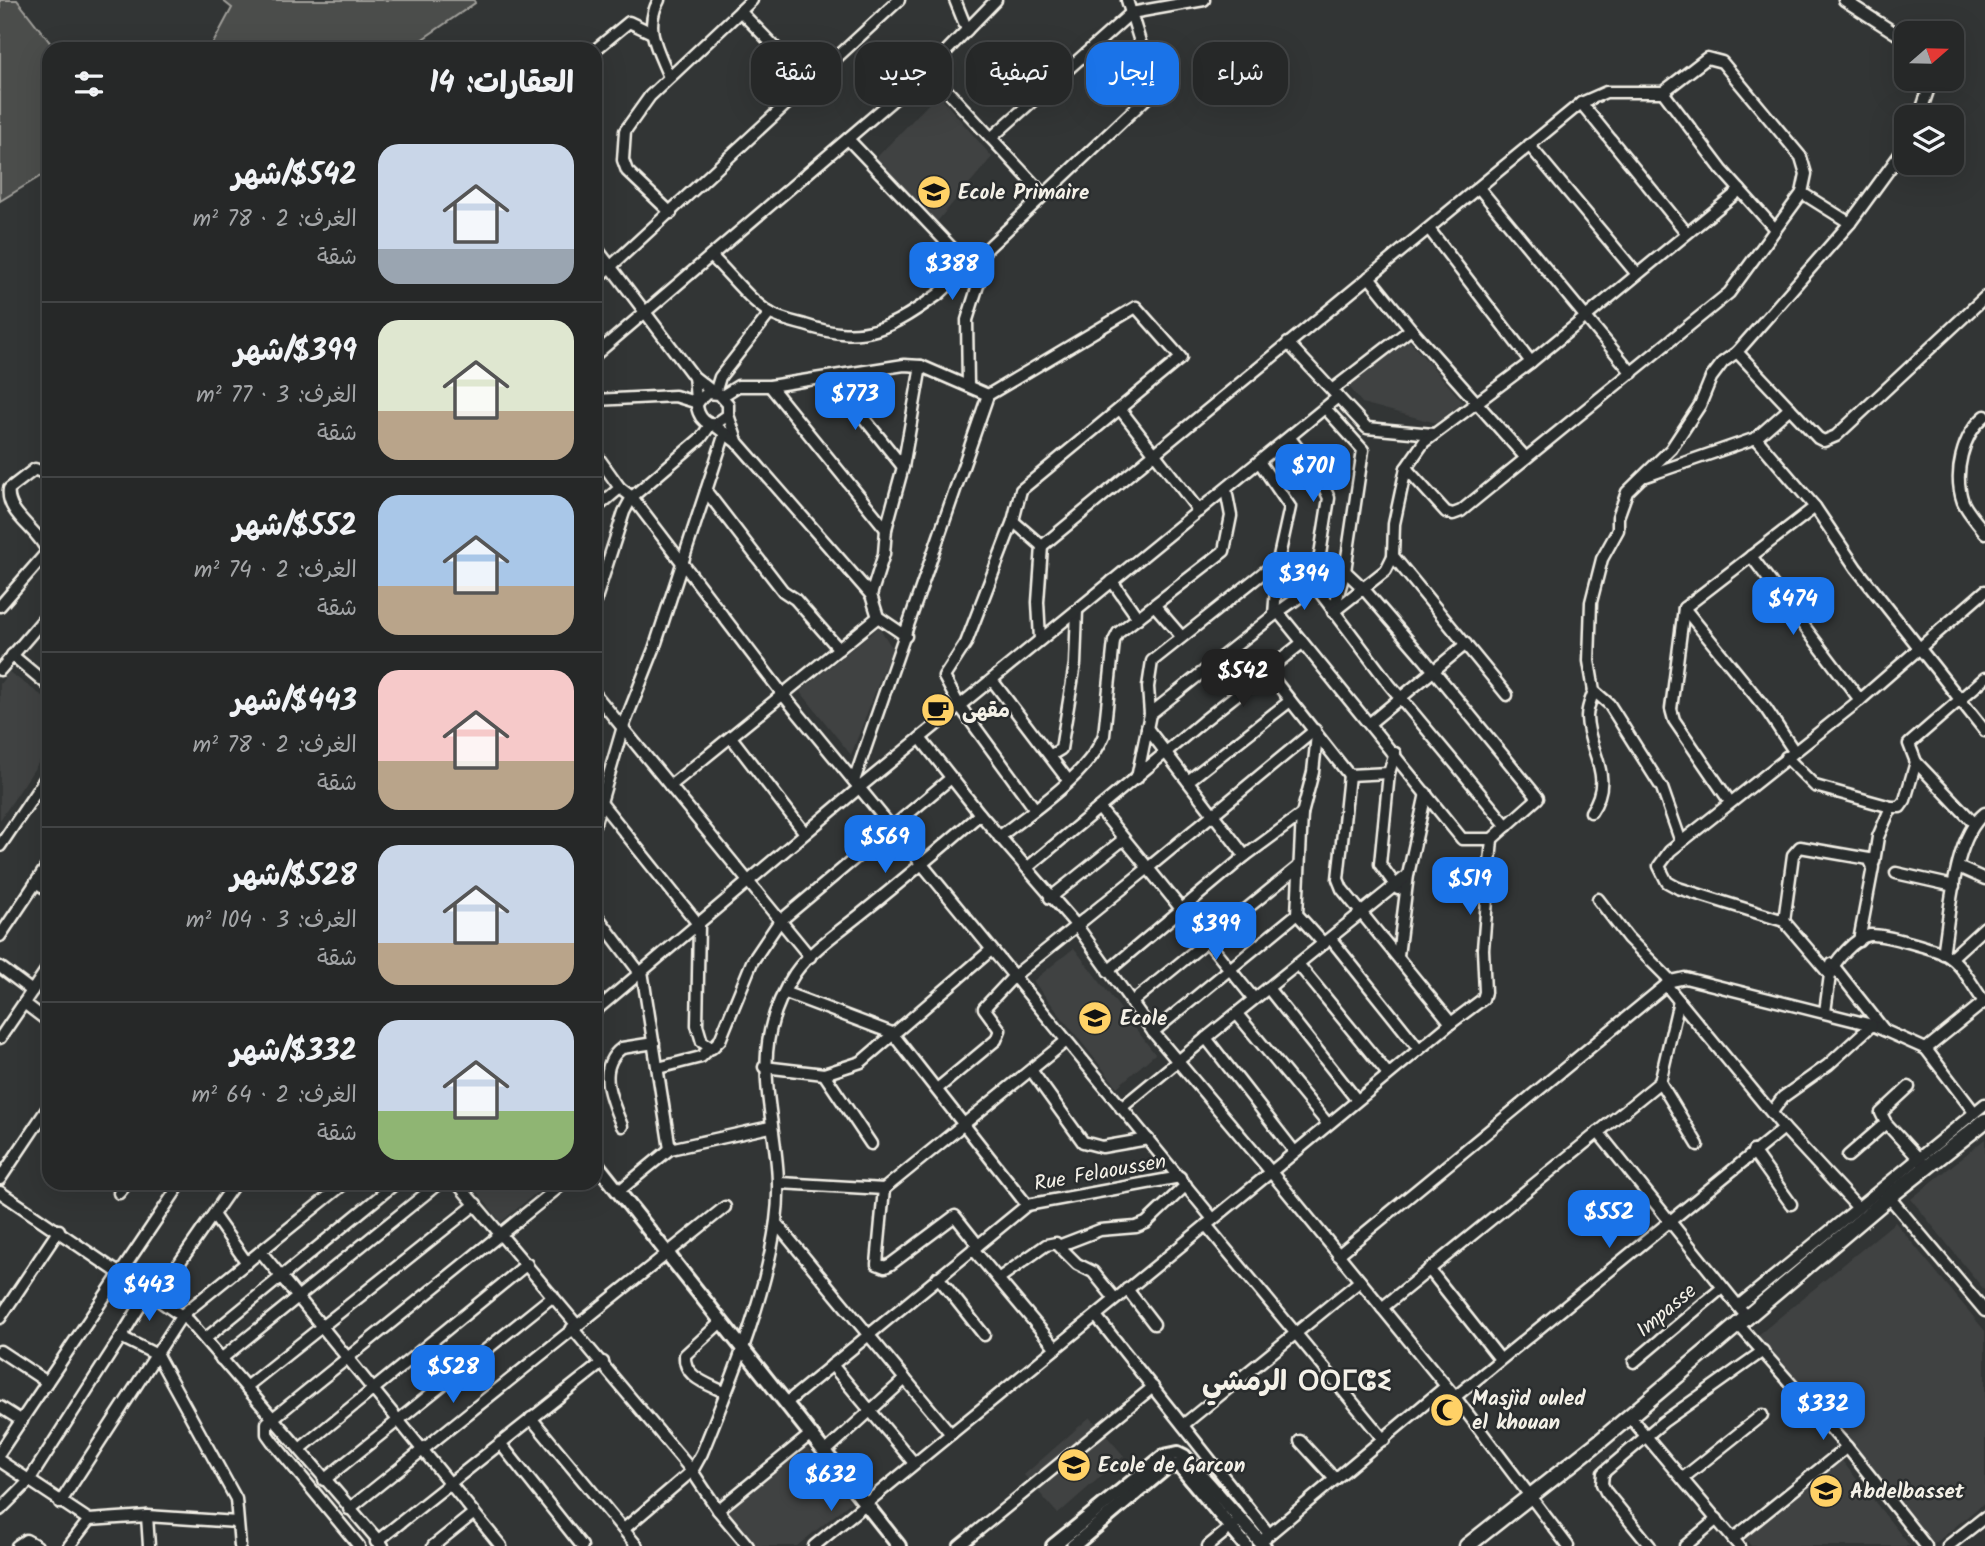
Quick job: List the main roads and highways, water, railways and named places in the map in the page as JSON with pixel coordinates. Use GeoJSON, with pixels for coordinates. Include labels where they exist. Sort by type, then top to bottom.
{"type":"FeatureCollection","features":[{"type":"Feature","properties":{"kind":"main road"},"geometry":{"type":"LineString","coordinates":[[1467,1546],[1629,1416],[1741,1315],[1889,1197],[1922,1163],[1980,1117]]}},
{"type":"Feature","properties":{"kind":"place","name":"Ecole Primaire"},"geometry":{"type":"Point","coordinates":[934,192]}},
{"type":"Feature","properties":{"kind":"place","name":"مقهى"},"geometry":{"type":"Point","coordinates":[938,710]}},
{"type":"Feature","properties":{"kind":"place","name":"Ecole"},"geometry":{"type":"Point","coordinates":[1095,1018]}},
{"type":"Feature","properties":{"kind":"place","name":"Masjid ouled el khouan"},"geometry":{"type":"Point","coordinates":[1447,1410]}},
{"type":"Feature","properties":{"kind":"place","name":"Ecole de Garcon"},"geometry":{"type":"Point","coordinates":[1074,1465]}},
{"type":"Feature","properties":{"kind":"place","name":"Abdelbasset"},"geometry":{"type":"Point","coordinates":[1826,1491]}},
{"type":"Feature","properties":{"kind":"district","name":"الرمشي ⵔⵔⵎⵛⵉ"},"geometry":{"type":"Point","coordinates":[1297,1380]}}]}
